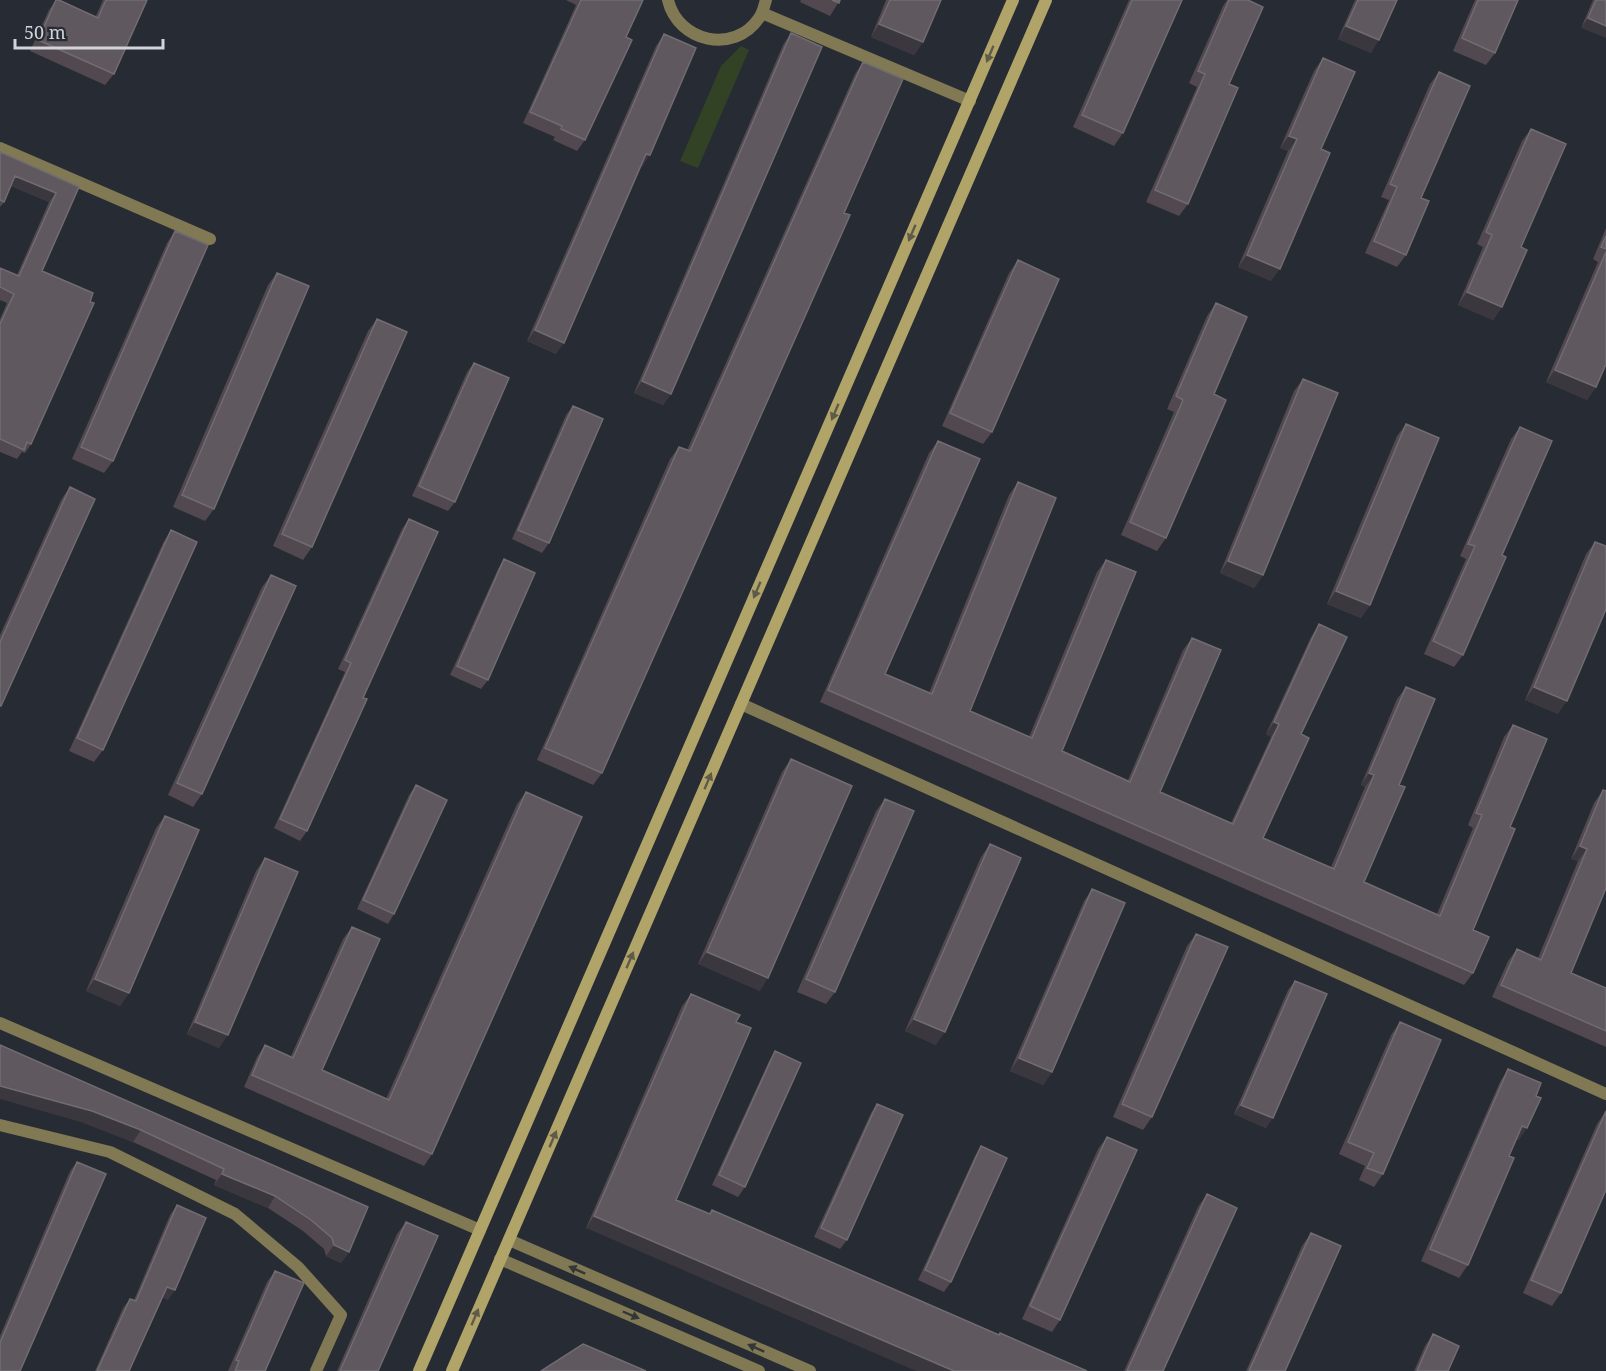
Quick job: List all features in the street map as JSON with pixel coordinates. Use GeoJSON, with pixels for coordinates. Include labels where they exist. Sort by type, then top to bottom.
{"type":"FeatureCollection","features":[{"type":"Feature","properties":{"kind":"main road"},"geometry":{"type":"LineString","coordinates":[[419,1371],[1013,0]]}},
{"type":"Feature","properties":{"kind":"main road"},"geometry":{"type":"LineString","coordinates":[[452,1371],[1046,0]]}},
{"type":"Feature","properties":{"kind":"street"},"geometry":{"type":"LineString","coordinates":[[668,0],[676,21],[692,34],[711,41],[730,39],[747,31],[762,13],[766,0]]}},
{"type":"Feature","properties":{"kind":"street"},"geometry":{"type":"LineString","coordinates":[[762,13],[969,101]]}},
{"type":"Feature","properties":{"kind":"street"},"geometry":{"type":"LineString","coordinates":[[0,148],[210,240]]}},
{"type":"Feature","properties":{"kind":"street"},"geometry":{"type":"LineString","coordinates":[[741,704],[1606,1094]]}},
{"type":"Feature","properties":{"kind":"street"},"geometry":{"type":"LineString","coordinates":[[0,1023],[480,1230]]}},
{"type":"Feature","properties":{"kind":"street"},"geometry":{"type":"LineString","coordinates":[[0,1125],[110,1152],[234,1214],[298,1267],[341,1315],[316,1371]]}},
{"type":"Feature","properties":{"kind":"street"},"geometry":{"type":"LineString","coordinates":[[509,1240],[810,1371]]}},
{"type":"Feature","properties":{"kind":"street"},"geometry":{"type":"LineString","coordinates":[[500,1259],[759,1371]]}},
{"type":"Feature","properties":{"kind":"green space"},"geometry":{"type":"Polygon","coordinates":[[[741,46],[749,50],[698,168],[680,161],[721,66],[741,46]]]}},
{"type":"Feature","properties":{"kind":"building"},"geometry":{"type":"Polygon","coordinates":[[[56,0],[98,18],[106,0],[147,0],[114,74],[38,40],[56,0]]]}},
{"type":"Feature","properties":{"kind":"building"},"geometry":{"type":"Polygon","coordinates":[[[581,0],[643,0],[626,37],[632,40],[585,140],[561,129],[562,126],[530,112],[581,0]]]}},
{"type":"Feature","properties":{"kind":"building"},"geometry":{"type":"Polygon","coordinates":[[[890,0],[941,0],[923,42],[879,24],[890,0]]]}},
{"type":"Feature","properties":{"kind":"building"},"geometry":{"type":"Polygon","coordinates":[[[1132,0],[1182,0],[1123,133],[1082,115],[1132,0]]]}},
{"type":"Feature","properties":{"kind":"building"},"geometry":{"type":"Polygon","coordinates":[[[1229,0],[1248,0],[1263,7],[1229,84],[1238,88],[1188,204],[1155,190],[1205,74],[1198,71],[1229,0]]]}},
{"type":"Feature","properties":{"kind":"building"},"geometry":{"type":"Polygon","coordinates":[[[1358,0],[1397,0],[1379,40],[1346,26],[1358,0]]]}},
{"type":"Feature","properties":{"kind":"building"},"geometry":{"type":"Polygon","coordinates":[[[1478,0],[1518,0],[1495,53],[1462,38],[1478,0]]]}},
{"type":"Feature","properties":{"kind":"building"},"geometry":{"type":"Polygon","coordinates":[[[1596,0],[1606,0],[1606,26],[1588,18],[1596,0]]]}},
{"type":"Feature","properties":{"kind":"building"},"geometry":{"type":"Polygon","coordinates":[[[791,33],[822,47],[671,394],[642,381],[791,33]]]}},
{"type":"Feature","properties":{"kind":"building"},"geometry":{"type":"Polygon","coordinates":[[[664,34],[696,48],[650,155],[646,154],[564,343],[535,330],[664,34]]]}},
{"type":"Feature","properties":{"kind":"building"},"geometry":{"type":"Polygon","coordinates":[[[1323,58],[1355,72],[1321,149],[1330,153],[1280,269],[1247,255],[1297,139],[1289,136],[1323,58]]]}},
{"type":"Feature","properties":{"kind":"building"},"geometry":{"type":"Polygon","coordinates":[[[863,62],[903,79],[844,213],[850,215],[602,773],[545,748],[679,447],[690,451],[863,62]]]}},
{"type":"Feature","properties":{"kind":"building"},"geometry":{"type":"Polygon","coordinates":[[[1439,72],[1470,86],[1421,198],[1429,201],[1406,255],[1374,241],[1397,187],[1390,184],[1439,72]]]}},
{"type":"Feature","properties":{"kind":"building"},"geometry":{"type":"Polygon","coordinates":[[[1531,129],[1566,144],[1521,247],[1527,250],[1502,307],[1467,292],[1492,235],[1486,232],[1531,129]]]}},
{"type":"Feature","properties":{"kind":"building"},"geometry":{"type":"Polygon","coordinates":[[[0,152],[79,187],[42,271],[93,293],[90,302],[94,303],[31,444],[27,442],[24,450],[0,439],[0,324],[14,294],[0,287],[0,268],[19,276],[56,193],[15,176],[4,202],[0,200],[0,152]]]}},
{"type":"Feature","properties":{"kind":"building"},"geometry":{"type":"Polygon","coordinates":[[[175,231],[208,245],[113,461],[81,447],[175,231]]]}},
{"type":"Feature","properties":{"kind":"building"},"geometry":{"type":"Polygon","coordinates":[[[1606,236],[1606,249],[1601,247],[1606,236]]]}},
{"type":"Feature","properties":{"kind":"building"},"geometry":{"type":"Polygon","coordinates":[[[1606,252],[1606,364],[1596,387],[1555,370],[1606,252]]]}},
{"type":"Feature","properties":{"kind":"building"},"geometry":{"type":"Polygon","coordinates":[[[1018,260],[1059,279],[992,432],[950,413],[1018,260]]]}},
{"type":"Feature","properties":{"kind":"building"},"geometry":{"type":"Polygon","coordinates":[[[277,273],[309,286],[214,509],[182,495],[277,273]]]}},
{"type":"Feature","properties":{"kind":"building"},"geometry":{"type":"Polygon","coordinates":[[[1216,303],[1247,317],[1214,394],[1226,400],[1166,538],[1130,522],[1183,400],[1176,396],[1216,303]]]}},
{"type":"Feature","properties":{"kind":"building"},"geometry":{"type":"Polygon","coordinates":[[[377,319],[407,332],[312,547],[282,534],[377,319]]]}},
{"type":"Feature","properties":{"kind":"building"},"geometry":{"type":"Polygon","coordinates":[[[474,363],[509,378],[455,502],[419,486],[474,363]]]}},
{"type":"Feature","properties":{"kind":"building"},"geometry":{"type":"Polygon","coordinates":[[[1303,379],[1338,393],[1263,575],[1228,561],[1303,379]]]}},
{"type":"Feature","properties":{"kind":"building"},"geometry":{"type":"Polygon","coordinates":[[[573,406],[603,419],[549,543],[518,530],[573,406]]]}},
{"type":"Feature","properties":{"kind":"building"},"geometry":{"type":"Polygon","coordinates":[[[1406,424],[1439,438],[1370,605],[1336,591],[1406,424]]]}},
{"type":"Feature","properties":{"kind":"building"},"geometry":{"type":"Polygon","coordinates":[[[1520,427],[1552,441],[1502,555],[1506,557],[1463,655],[1433,641],[1475,546],[1468,544],[1520,427]]]}},
{"type":"Feature","properties":{"kind":"building"},"geometry":{"type":"Polygon","coordinates":[[[938,441],[980,459],[885,674],[932,694],[1018,482],[1056,498],[970,711],[1032,738],[1106,560],[1136,572],[1062,751],[1130,782],[1192,638],[1221,650],[1160,792],[1233,824],[1279,724],[1274,722],[1319,624],[1347,637],[1301,734],[1309,738],[1263,838],[1334,869],[1374,775],[1369,773],[1406,687],[1435,699],[1399,785],[1405,787],[1364,882],[1440,916],[1482,815],[1476,813],[1513,725],[1547,739],[1510,827],[1515,829],[1473,930],[1489,937],[1473,973],[828,690],[938,441]]]}},
{"type":"Feature","properties":{"kind":"building"},"geometry":{"type":"Polygon","coordinates":[[[70,487],[95,499],[0,706],[0,642],[70,487]]]}},
{"type":"Feature","properties":{"kind":"building"},"geometry":{"type":"Polygon","coordinates":[[[409,519],[438,532],[363,698],[367,699],[307,831],[280,819],[351,663],[345,660],[409,519]]]}},
{"type":"Feature","properties":{"kind":"building"},"geometry":{"type":"Polygon","coordinates":[[[171,530],[197,542],[103,750],[77,738],[171,530]]]}},
{"type":"Feature","properties":{"kind":"building"},"geometry":{"type":"Polygon","coordinates":[[[1595,542],[1606,546],[1606,609],[1567,701],[1534,687],[1595,542]]]}},
{"type":"Feature","properties":{"kind":"building"},"geometry":{"type":"Polygon","coordinates":[[[504,559],[535,573],[488,680],[457,666],[504,559]]]}},
{"type":"Feature","properties":{"kind":"building"},"geometry":{"type":"Polygon","coordinates":[[[271,575],[296,586],[202,794],[177,783],[271,575]]]}},
{"type":"Feature","properties":{"kind":"building"},"geometry":{"type":"Polygon","coordinates":[[[791,759],[852,786],[768,978],[707,952],[791,759]]]}},
{"type":"Feature","properties":{"kind":"building"},"geometry":{"type":"Polygon","coordinates":[[[416,785],[447,800],[394,914],[363,900],[416,785]]]}},
{"type":"Feature","properties":{"kind":"building"},"geometry":{"type":"Polygon","coordinates":[[[1603,790],[1606,791],[1606,888],[1571,973],[1606,988],[1606,1031],[1501,985],[1517,949],[1541,960],[1587,849],[1580,846],[1603,790]]]}},
{"type":"Feature","properties":{"kind":"building"},"geometry":{"type":"Polygon","coordinates":[[[526,792],[582,817],[432,1154],[252,1075],[265,1045],[293,1058],[352,927],[380,939],[322,1070],[389,1100],[526,792]]]}},
{"type":"Feature","properties":{"kind":"building"},"geometry":{"type":"Polygon","coordinates":[[[885,799],[914,811],[835,992],[806,979],[885,799]]]}},
{"type":"Feature","properties":{"kind":"building"},"geometry":{"type":"Polygon","coordinates":[[[165,816],[199,830],[129,993],[95,979],[165,816]]]}},
{"type":"Feature","properties":{"kind":"building"},"geometry":{"type":"Polygon","coordinates":[[[990,844],[1021,858],[945,1032],[914,1019],[990,844]]]}},
{"type":"Feature","properties":{"kind":"building"},"geometry":{"type":"Polygon","coordinates":[[[265,858],[298,872],[228,1035],[195,1022],[265,858]]]}},
{"type":"Feature","properties":{"kind":"building"},"geometry":{"type":"Polygon","coordinates":[[[1092,889],[1125,903],[1052,1072],[1019,1058],[1092,889]]]}},
{"type":"Feature","properties":{"kind":"building"},"geometry":{"type":"Polygon","coordinates":[[[1196,934],[1228,947],[1152,1117],[1122,1104],[1196,934]]]}},
{"type":"Feature","properties":{"kind":"building"},"geometry":{"type":"Polygon","coordinates":[[[1295,981],[1327,994],[1273,1118],[1241,1105],[1295,981]]]}},
{"type":"Feature","properties":{"kind":"building"},"geometry":{"type":"Polygon","coordinates":[[[691,994],[740,1015],[736,1022],[751,1028],[676,1200],[710,1214],[712,1210],[1087,1371],[954,1371],[594,1216],[691,994]]]}},
{"type":"Feature","properties":{"kind":"building"},"geometry":{"type":"Polygon","coordinates":[[[1400,1022],[1441,1040],[1383,1174],[1367,1168],[1374,1153],[1348,1142],[1400,1022]]]}},
{"type":"Feature","properties":{"kind":"building"},"geometry":{"type":"Polygon","coordinates":[[[0,1045],[368,1207],[349,1252],[334,1245],[332,1238],[311,1220],[275,1196],[222,1174],[224,1169],[141,1130],[92,1111],[0,1086],[0,1045]]]}},
{"type":"Feature","properties":{"kind":"building"},"geometry":{"type":"Polygon","coordinates":[[[775,1051],[801,1063],[745,1187],[719,1175],[775,1051]]]}},
{"type":"Feature","properties":{"kind":"building"},"geometry":{"type":"Polygon","coordinates":[[[1508,1069],[1541,1083],[1536,1096],[1541,1098],[1527,1128],[1522,1126],[1509,1156],[1514,1158],[1468,1265],[1430,1249],[1508,1069]]]}},
{"type":"Feature","properties":{"kind":"building"},"geometry":{"type":"Polygon","coordinates":[[[877,1104],[903,1115],[847,1240],[821,1228],[877,1104]]]}},
{"type":"Feature","properties":{"kind":"building"},"geometry":{"type":"Polygon","coordinates":[[[1606,1111],[1606,1190],[1561,1293],[1531,1280],[1606,1111]]]}},
{"type":"Feature","properties":{"kind":"building"},"geometry":{"type":"Polygon","coordinates":[[[1107,1137],[1137,1150],[1060,1320],[1030,1306],[1107,1137]]]}},
{"type":"Feature","properties":{"kind":"building"},"geometry":{"type":"Polygon","coordinates":[[[981,1146],[1007,1158],[951,1282],[925,1270],[981,1146]]]}},
{"type":"Feature","properties":{"kind":"building"},"geometry":{"type":"Polygon","coordinates":[[[77,1162],[106,1174],[20,1371],[0,1371],[0,1343],[77,1162]]]}},
{"type":"Feature","properties":{"kind":"building"},"geometry":{"type":"Polygon","coordinates":[[[1207,1194],[1237,1208],[1163,1371],[1127,1371],[1207,1194]]]}},
{"type":"Feature","properties":{"kind":"building"},"geometry":{"type":"Polygon","coordinates":[[[177,1205],[206,1218],[175,1290],[167,1287],[129,1371],[97,1371],[130,1299],[136,1301],[177,1205]]]}},
{"type":"Feature","properties":{"kind":"building"},"geometry":{"type":"Polygon","coordinates":[[[406,1222],[438,1236],[378,1371],[340,1371],[406,1222]]]}},
{"type":"Feature","properties":{"kind":"building"},"geometry":{"type":"Polygon","coordinates":[[[1311,1233],[1341,1246],[1285,1371],[1249,1371],[1311,1233]]]}},
{"type":"Feature","properties":{"kind":"building"},"geometry":{"type":"Polygon","coordinates":[[[275,1271],[304,1283],[265,1371],[235,1371],[239,1361],[236,1360],[275,1271]]]}},
{"type":"Feature","properties":{"kind":"building"},"geometry":{"type":"Polygon","coordinates":[[[1433,1334],[1459,1346],[1448,1371],[1417,1371],[1433,1334]]]}},
{"type":"Feature","properties":{"kind":"building"},"geometry":{"type":"Polygon","coordinates":[[[583,1344],[646,1371],[541,1371],[583,1344]]]}}]}
